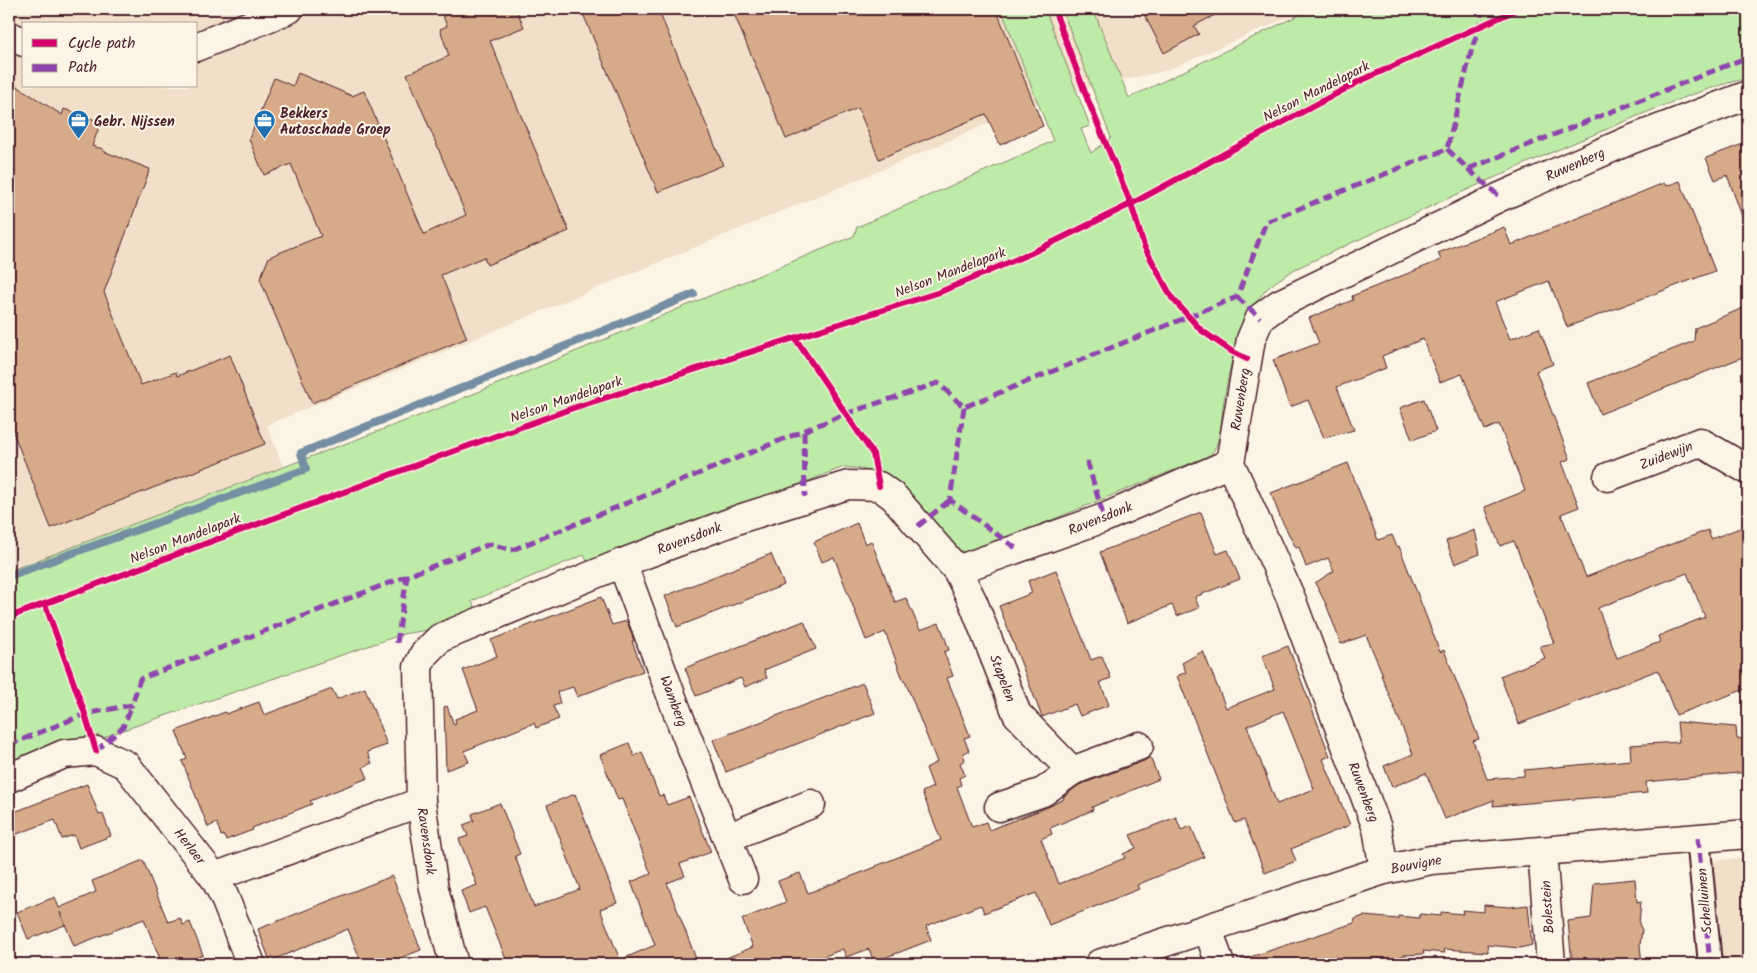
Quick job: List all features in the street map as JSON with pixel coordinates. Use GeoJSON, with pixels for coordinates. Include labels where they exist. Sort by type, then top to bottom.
{"type":"FeatureCollection","features":[{"type":"Feature","properties":{"kind":"street"},"geometry":{"type":"LineString","coordinates":[[198,46],[289,9]]}},
{"type":"Feature","properties":{"kind":"street"},"geometry":{"type":"LineString","coordinates":[[9,36],[22,41]]}},
{"type":"Feature","properties":{"kind":"street","name":"Ruwenberg"},"geometry":{"type":"LineString","coordinates":[[1384,870],[1377,828],[1290,596],[1230,463],[1251,339],[1260,318],[1279,304],[1508,194],[1630,140],[1748,95]]}},
{"type":"Feature","properties":{"kind":"street","name":"Zuidewijn"},"geometry":{"type":"LineString","coordinates":[[1608,477],[1700,442],[1748,470]]}},
{"type":"Feature","properties":{"kind":"street","name":"Ravensdonk"},"geometry":{"type":"LineString","coordinates":[[454,964],[434,889],[421,802],[418,667],[424,654],[440,638],[622,563],[742,518],[848,485],[879,486],[894,497],[957,570],[1104,518],[1230,463]]}},
{"type":"Feature","properties":{"kind":"street","name":"Wamberg"},"geometry":{"type":"LineString","coordinates":[[622,563],[743,879]]}},
{"type":"Feature","properties":{"kind":"street","name":"Stapelen"},"geometry":{"type":"LineString","coordinates":[[957,570],[973,602],[1017,714],[1072,771]]}},
{"type":"Feature","properties":{"kind":"street"},"geometry":{"type":"LineString","coordinates":[[999,807],[1043,792],[1072,771],[1139,746]]}},
{"type":"Feature","properties":{"kind":"street","name":"Herlaer"},"geometry":{"type":"LineString","coordinates":[[9,778],[64,754],[96,751],[126,765],[214,876],[421,802]]}},
{"type":"Feature","properties":{"kind":"street"},"geometry":{"type":"LineString","coordinates":[[727,838],[811,804]]}},
{"type":"Feature","properties":{"kind":"street","name":"Bouvigne"},"geometry":{"type":"LineString","coordinates":[[1099,964],[1384,870],[1431,860],[1748,834]]}},
{"type":"Feature","properties":{"kind":"street","name":"Schelluinen"},"geometry":{"type":"LineString","coordinates":[[1698,838],[1710,964]]}},
{"type":"Feature","properties":{"kind":"street","name":"Bolestein"},"geometry":{"type":"LineString","coordinates":[[1542,851],[1551,964]]}},
{"type":"Feature","properties":{"kind":"street"},"geometry":{"type":"LineString","coordinates":[[214,876],[251,964]]}},
{"type":"Feature","properties":{"kind":"street"},"geometry":{"type":"LineString","coordinates":[[1208,929],[1220,964]]}},
{"type":"Feature","properties":{"kind":"shaded area"},"geometry":{"type":"Polygon","coordinates":[[[9,9],[1307,9],[1168,70],[1050,97],[879,171],[267,425],[283,467],[9,571],[9,9]]]}},
{"type":"Feature","properties":{"kind":"shaded area"},"geometry":{"type":"Polygon","coordinates":[[[1748,857],[1748,964],[1716,964],[1711,861],[1748,857]]]}},
{"type":"Feature","properties":{"kind":"green space"},"geometry":{"type":"Polygon","coordinates":[[[1001,9],[1045,9],[1090,126],[1081,129],[1091,153],[1111,138],[1062,9],[1093,9],[1129,98],[1311,9],[1748,9],[1748,78],[1690,95],[1557,150],[1295,269],[1264,292],[1247,318],[1232,361],[1225,392],[1219,438],[1211,455],[983,548],[964,552],[946,546],[893,484],[863,469],[844,467],[589,566],[584,555],[472,601],[476,611],[434,629],[403,634],[112,734],[78,750],[9,773],[9,571],[442,407],[854,236],[857,227],[1053,141],[1001,9]]]}},
{"type":"Feature","properties":{"kind":"building"},"geometry":{"type":"Polygon","coordinates":[[[455,9],[516,9],[524,27],[490,41],[569,231],[487,265],[484,257],[441,275],[467,338],[312,403],[260,279],[269,257],[321,236],[291,164],[264,175],[249,139],[274,78],[293,86],[298,73],[352,96],[364,91],[424,234],[466,215],[407,74],[449,56],[440,29],[447,26],[443,16],[455,9]]]}},
{"type":"Feature","properties":{"kind":"building"},"geometry":{"type":"Polygon","coordinates":[[[581,9],[658,9],[723,165],[658,192],[581,9]]]}},
{"type":"Feature","properties":{"kind":"building"},"geometry":{"type":"Polygon","coordinates":[[[732,9],[996,9],[1043,126],[1000,145],[986,114],[879,159],[858,108],[786,139],[732,9]]]}},
{"type":"Feature","properties":{"kind":"building"},"geometry":{"type":"Polygon","coordinates":[[[1159,9],[1226,9],[1194,26],[1199,34],[1164,53],[1145,16],[1159,9]]]}},
{"type":"Feature","properties":{"kind":"building"},"geometry":{"type":"Polygon","coordinates":[[[9,81],[62,115],[64,109],[101,122],[92,146],[150,169],[104,292],[141,385],[176,372],[177,376],[230,355],[265,444],[51,528],[9,422],[9,81]]]}},
{"type":"Feature","properties":{"kind":"building"},"geometry":{"type":"Polygon","coordinates":[[[1748,142],[1748,227],[1746,227],[1727,175],[1715,180],[1706,158],[1748,142]]]}},
{"type":"Feature","properties":{"kind":"building"},"geometry":{"type":"Polygon","coordinates":[[[1680,181],[1715,271],[1567,327],[1549,281],[1495,302],[1510,339],[1539,328],[1553,364],[1536,371],[1570,459],[1562,462],[1579,507],[1561,514],[1586,577],[1708,530],[1711,539],[1748,525],[1748,688],[1676,715],[1658,670],[1519,724],[1500,676],[1545,658],[1540,646],[1554,643],[1514,541],[1500,546],[1485,507],[1525,491],[1499,424],[1485,430],[1462,374],[1440,382],[1423,339],[1382,356],[1386,368],[1337,387],[1354,430],[1324,438],[1308,400],[1290,407],[1273,360],[1319,343],[1309,318],[1353,300],[1352,296],[1441,260],[1438,253],[1504,227],[1511,245],[1664,183],[1666,186],[1680,181]],[[1687,573],[1598,608],[1617,658],[1660,642],[1658,636],[1705,617],[1687,573]]]}},
{"type":"Feature","properties":{"kind":"building"},"geometry":{"type":"Polygon","coordinates":[[[1748,306],[1748,355],[1600,414],[1588,383],[1694,341],[1695,328],[1748,306]]]}},
{"type":"Feature","properties":{"kind":"building"},"geometry":{"type":"Polygon","coordinates":[[[1424,399],[1436,431],[1412,440],[1400,408],[1424,399]]]}},
{"type":"Feature","properties":{"kind":"building"},"geometry":{"type":"Polygon","coordinates":[[[1348,463],[1378,540],[1392,535],[1397,547],[1399,546],[1440,652],[1444,650],[1479,739],[1473,741],[1487,779],[1524,776],[1524,770],[1631,760],[1630,745],[1679,742],[1677,722],[1736,727],[1737,739],[1748,738],[1748,772],[1646,782],[1647,793],[1493,806],[1494,800],[1445,819],[1426,773],[1392,787],[1384,766],[1413,754],[1381,675],[1383,675],[1366,635],[1341,644],[1326,604],[1315,583],[1334,571],[1328,558],[1306,567],[1299,547],[1296,548],[1280,517],[1271,493],[1348,463]]]}},
{"type":"Feature","properties":{"kind":"building"},"geometry":{"type":"Polygon","coordinates":[[[1201,512],[1217,554],[1228,550],[1240,579],[1195,597],[1199,608],[1177,616],[1172,605],[1127,623],[1100,552],[1201,512]]]}},
{"type":"Feature","properties":{"kind":"building"},"geometry":{"type":"Polygon","coordinates":[[[857,523],[865,544],[871,541],[895,602],[906,598],[920,630],[939,623],[944,635],[949,650],[944,652],[953,676],[947,678],[970,736],[964,738],[969,751],[963,753],[965,760],[960,763],[965,775],[959,778],[961,785],[957,787],[972,827],[986,822],[989,830],[1048,807],[1064,799],[1063,797],[1079,785],[1144,761],[1150,757],[1159,779],[1092,807],[1093,810],[1050,828],[1052,834],[1041,839],[1059,884],[1125,858],[1123,854],[1136,848],[1130,835],[1176,817],[1181,830],[1191,826],[1204,857],[1137,885],[1139,889],[1049,925],[1036,893],[984,913],[981,905],[926,926],[931,940],[874,962],[869,949],[846,957],[843,949],[804,964],[714,964],[753,947],[742,919],[786,902],[778,881],[800,873],[808,893],[941,840],[922,792],[933,787],[926,768],[937,762],[885,632],[866,640],[834,557],[822,562],[814,542],[857,523]]]}},
{"type":"Feature","properties":{"kind":"building"},"geometry":{"type":"Polygon","coordinates":[[[1475,530],[1480,554],[1455,564],[1446,541],[1475,530]]]}},
{"type":"Feature","properties":{"kind":"building"},"geometry":{"type":"Polygon","coordinates":[[[771,554],[784,585],[677,627],[665,596],[771,554]]]}},
{"type":"Feature","properties":{"kind":"building"},"geometry":{"type":"Polygon","coordinates":[[[1056,570],[1091,660],[1102,656],[1111,678],[1100,682],[1109,705],[1080,716],[1075,704],[1042,717],[999,606],[1032,593],[1028,581],[1056,570]]]}},
{"type":"Feature","properties":{"kind":"building"},"geometry":{"type":"Polygon","coordinates":[[[601,597],[612,625],[627,621],[643,671],[577,697],[573,687],[557,692],[560,704],[553,706],[559,719],[536,728],[534,723],[464,751],[469,762],[446,770],[444,707],[447,706],[454,725],[456,724],[455,719],[478,710],[463,670],[497,656],[491,640],[601,597]]]}},
{"type":"Feature","properties":{"kind":"building"},"geometry":{"type":"Polygon","coordinates":[[[804,621],[816,649],[764,670],[767,678],[745,687],[741,678],[696,696],[685,668],[804,621]]]}},
{"type":"Feature","properties":{"kind":"building"},"geometry":{"type":"Polygon","coordinates":[[[1288,646],[1330,756],[1323,759],[1350,825],[1291,849],[1296,861],[1265,873],[1244,820],[1235,823],[1177,676],[1186,672],[1182,663],[1203,651],[1226,708],[1275,689],[1262,656],[1288,646]],[[1283,711],[1247,726],[1277,804],[1314,789],[1283,711]]]}},
{"type":"Feature","properties":{"kind":"building"},"geometry":{"type":"Polygon","coordinates":[[[863,683],[875,713],[726,772],[713,740],[863,683]]]}},
{"type":"Feature","properties":{"kind":"building"},"geometry":{"type":"Polygon","coordinates":[[[365,688],[387,745],[367,752],[372,763],[363,767],[368,778],[310,801],[312,804],[226,840],[223,835],[221,836],[217,823],[208,827],[182,761],[187,759],[176,731],[225,712],[226,714],[259,702],[264,715],[332,689],[337,699],[365,688]]]}},
{"type":"Feature","properties":{"kind":"building"},"geometry":{"type":"Polygon","coordinates":[[[629,743],[634,756],[642,752],[659,796],[663,795],[667,805],[689,797],[711,852],[680,864],[685,876],[667,883],[698,964],[508,964],[485,907],[469,913],[461,891],[477,885],[459,839],[468,836],[463,825],[474,821],[472,814],[500,803],[520,854],[515,856],[534,907],[580,889],[547,805],[575,794],[617,903],[600,909],[620,960],[655,945],[631,882],[651,874],[622,799],[618,800],[600,755],[629,743]]]}},
{"type":"Feature","properties":{"kind":"building"},"geometry":{"type":"Polygon","coordinates":[[[87,784],[99,815],[103,814],[111,836],[79,848],[74,835],[62,839],[55,820],[9,837],[9,814],[87,784]]]}},
{"type":"Feature","properties":{"kind":"building"},"geometry":{"type":"Polygon","coordinates":[[[143,860],[168,922],[180,918],[183,925],[190,922],[203,955],[196,958],[198,964],[162,964],[144,919],[74,946],[60,912],[65,925],[28,939],[17,912],[55,897],[59,908],[96,892],[92,881],[143,860]]]}},
{"type":"Feature","properties":{"kind":"building"},"geometry":{"type":"Polygon","coordinates":[[[392,876],[421,950],[384,964],[362,964],[348,929],[270,961],[258,929],[392,876]]]}},
{"type":"Feature","properties":{"kind":"building"},"geometry":{"type":"Polygon","coordinates":[[[1635,879],[1637,902],[1641,901],[1639,924],[1642,930],[1640,945],[1642,964],[1572,964],[1568,921],[1591,918],[1594,883],[1635,879]]]}},
{"type":"Feature","properties":{"kind":"building"},"geometry":{"type":"Polygon","coordinates":[[[1484,905],[1510,907],[1528,905],[1532,945],[1520,948],[1487,945],[1488,952],[1444,949],[1445,953],[1423,951],[1424,954],[1404,955],[1395,959],[1342,960],[1343,964],[1242,964],[1241,960],[1354,923],[1355,919],[1364,916],[1398,919],[1398,916],[1419,918],[1420,914],[1441,916],[1441,912],[1463,914],[1462,910],[1484,912],[1484,905]]]}},
{"type":"Feature","properties":{"kind":"waterway"},"geometry":{"type":"LineString","coordinates":[[9,576],[306,469],[301,453],[694,294]]}},
{"type":"Feature","properties":{"kind":"marked path"},"geometry":{"type":"LineString","coordinates":[[9,745],[85,714],[132,705],[140,679],[490,544],[512,550],[845,414],[938,383],[964,407],[1237,297],[1266,222],[1447,149],[1472,48],[1480,26],[1482,9]]}},
{"type":"Feature","properties":{"kind":"marked path"},"geometry":{"type":"LineString","coordinates":[[1447,149],[1468,169],[1748,57]]}},
{"type":"Feature","properties":{"kind":"marked path"},"geometry":{"type":"LineString","coordinates":[[1468,169],[1500,197]]}},
{"type":"Feature","properties":{"kind":"marked path"},"geometry":{"type":"LineString","coordinates":[[1237,297],[1260,318]]}},
{"type":"Feature","properties":{"kind":"marked path"},"geometry":{"type":"LineString","coordinates":[[964,407],[950,500],[1017,549]]}},
{"type":"Feature","properties":{"kind":"marked path"},"geometry":{"type":"LineString","coordinates":[[804,432],[805,497]]}},
{"type":"Feature","properties":{"kind":"marked path"},"geometry":{"type":"LineString","coordinates":[[1087,461],[1104,518]]}},
{"type":"Feature","properties":{"kind":"marked path"},"geometry":{"type":"LineString","coordinates":[[918,526],[950,500]]}},
{"type":"Feature","properties":{"kind":"marked path"},"geometry":{"type":"LineString","coordinates":[[397,643],[407,576]]}},
{"type":"Feature","properties":{"kind":"marked path"},"geometry":{"type":"LineString","coordinates":[[96,751],[123,727],[132,705]]}},
{"type":"Feature","properties":{"kind":"marked path"},"geometry":{"type":"LineString","coordinates":[[1698,838],[1710,964]]}},
{"type":"Feature","properties":{"kind":"cycle path"},"geometry":{"type":"LineString","coordinates":[[1054,9],[1087,98],[1131,204],[1144,246],[1172,298],[1201,330],[1231,351],[1247,359]]}},
{"type":"Feature","properties":{"kind":"cycle path","name":"Nelson Mandelapark"},"geometry":{"type":"LineString","coordinates":[[9,617],[573,408],[940,292],[1031,253],[1131,204],[1358,82],[1518,9]]}},
{"type":"Feature","properties":{"kind":"cycle path"},"geometry":{"type":"LineString","coordinates":[[795,338],[873,454],[879,486]]}},
{"type":"Feature","properties":{"kind":"cycle path"},"geometry":{"type":"LineString","coordinates":[[45,604],[85,714],[96,751]]}},
{"type":"Feature","properties":{"kind":"place","name":"Gebr. Nijssen"},"geometry":{"type":"Point","coordinates":[78,140]}},
{"type":"Feature","properties":{"kind":"place","name":"Bekkers Autoschade Groep"},"geometry":{"type":"Point","coordinates":[264,140]}}]}
